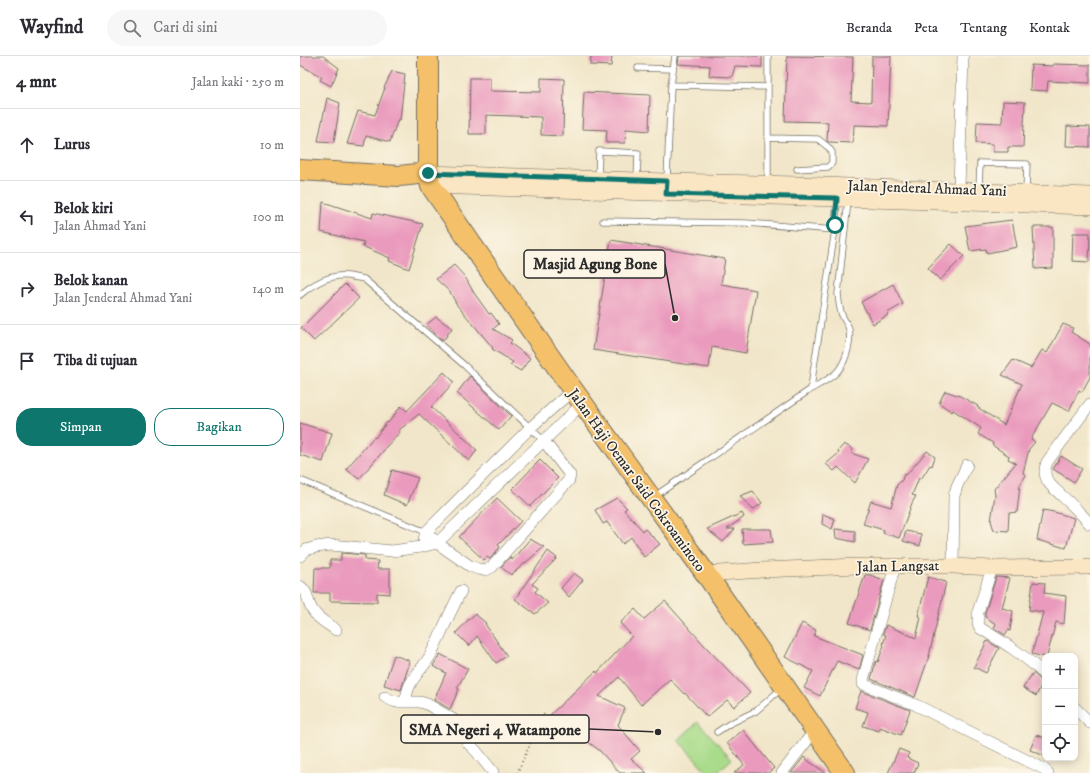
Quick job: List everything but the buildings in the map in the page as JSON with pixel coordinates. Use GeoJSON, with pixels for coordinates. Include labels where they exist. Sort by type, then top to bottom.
{"type":"FeatureCollection","features":[{"type":"Feature","properties":{"kind":"highway"},"geometry":{"type":"LineString","coordinates":[[300,170],[430,179],[428,56]]}},
{"type":"Feature","properties":{"kind":"highway","name":"Jalan Haji Oemar Said Cokroaminoto"},"geometry":{"type":"LineString","coordinates":[[430,179],[578,396],[706,574],[845,773]]}},
{"type":"Feature","properties":{"kind":"main road"},"geometry":{"type":"LineString","coordinates":[[430,179],[637,180],[666,187]]}},
{"type":"Feature","properties":{"kind":"main road"},"geometry":{"type":"LineString","coordinates":[[430,179],[768,190],[796,184],[843,198],[1090,207]]}},
{"type":"Feature","properties":{"kind":"main road","name":"Jalan Jenderal Ahmad Yani"},"geometry":{"type":"LineString","coordinates":[[796,184],[1090,195]]}},
{"type":"Feature","properties":{"kind":"main road","name":"Jalan Langsat"},"geometry":{"type":"LineString","coordinates":[[706,574],[858,566],[953,566],[992,568],[1090,567]]}},
{"type":"Feature","properties":{"kind":"street"},"geometry":{"type":"LineString","coordinates":[[959,189],[963,56]]}},
{"type":"Feature","properties":{"kind":"street"},"geometry":{"type":"LineString","coordinates":[[421,547],[426,532],[530,428],[578,396]]}},
{"type":"Feature","properties":{"kind":"street"},"geometry":{"type":"LineString","coordinates":[[300,556],[306,550],[331,545],[392,551],[438,543],[544,441],[578,396]]}},
{"type":"Feature","properties":{"kind":"street"},"geometry":{"type":"LineString","coordinates":[[1090,404],[1047,462],[1045,473],[1051,486],[1083,515],[1090,524]]}},
{"type":"Feature","properties":{"kind":"street"},"geometry":{"type":"LineString","coordinates":[[426,532],[438,543],[470,566],[486,570],[492,567],[569,480],[570,475],[544,441]]}},
{"type":"Feature","properties":{"kind":"street"},"geometry":{"type":"LineString","coordinates":[[953,566],[954,496],[967,465]]}},
{"type":"Feature","properties":{"kind":"street"},"geometry":{"type":"LineString","coordinates":[[895,566],[863,684],[916,705],[1044,769],[1048,773]]}},
{"type":"Feature","properties":{"kind":"street"},"geometry":{"type":"LineString","coordinates":[[992,568],[978,612],[978,623],[980,628],[1015,650],[1042,672]]}},
{"type":"Feature","properties":{"kind":"street"},"geometry":{"type":"LineString","coordinates":[[300,586],[304,588],[312,610],[336,630]]}},
{"type":"Feature","properties":{"kind":"street"},"geometry":{"type":"LineString","coordinates":[[406,702],[406,696],[410,684],[429,657],[461,591]]}},
{"type":"Feature","properties":{"kind":"street"},"geometry":{"type":"LineString","coordinates":[[385,697],[393,701],[420,702],[427,704],[454,720],[459,725],[468,743],[490,773]]}},
{"type":"Feature","properties":{"kind":"street"},"geometry":{"type":"LineString","coordinates":[[1078,711],[1090,723]]}},
{"type":"Feature","properties":{"kind":"street"},"geometry":{"type":"LineString","coordinates":[[782,773],[815,730]]}},
{"type":"Feature","properties":{"kind":"lane"},"geometry":{"type":"LineString","coordinates":[[666,187],[671,85],[674,56]]}},
{"type":"Feature","properties":{"kind":"lane"},"geometry":{"type":"LineString","coordinates":[[768,56],[768,190]]}},
{"type":"Feature","properties":{"kind":"lane"},"geometry":{"type":"LineString","coordinates":[[638,68],[673,69]]}},
{"type":"Feature","properties":{"kind":"lane"},"geometry":{"type":"LineString","coordinates":[[671,85],[768,88]]}},
{"type":"Feature","properties":{"kind":"lane"},"geometry":{"type":"LineString","coordinates":[[768,138],[818,139],[832,152],[832,163],[828,167],[796,184]]}},
{"type":"Feature","properties":{"kind":"lane"},"geometry":{"type":"LineString","coordinates":[[598,179],[599,151],[638,153],[637,180]]}},
{"type":"Feature","properties":{"kind":"lane"},"geometry":{"type":"LineString","coordinates":[[979,190],[980,162],[1027,164],[1026,192]]}},
{"type":"Feature","properties":{"kind":"lane"},"geometry":{"type":"LineString","coordinates":[[811,389],[812,373],[835,230],[843,198]]}},
{"type":"Feature","properties":{"kind":"lane"},"geometry":{"type":"LineString","coordinates":[[651,499],[837,372],[845,357],[849,342],[848,326],[842,315],[838,294],[843,198]]}},
{"type":"Feature","properties":{"kind":"lane"},"geometry":{"type":"LineString","coordinates":[[603,221],[746,223],[835,230]]}},
{"type":"Feature","properties":{"kind":"lane"},"geometry":{"type":"LineString","coordinates":[[300,295],[318,282],[333,277],[346,276],[364,279],[464,365],[544,441]]}},
{"type":"Feature","properties":{"kind":"lane"},"geometry":{"type":"LineString","coordinates":[[300,480],[426,532]]}},
{"type":"Feature","properties":{"kind":"lane"},"geometry":{"type":"LineString","coordinates":[[717,732],[728,724],[756,711],[784,686]]}},
{"type":"Feature","properties":{"kind":"path"},"geometry":{"type":"LineString","coordinates":[[517,773],[544,714]]}},
{"type":"Feature","properties":{"kind":"green space"},"geometry":{"type":"Polygon","coordinates":[[[698,722],[732,759],[716,773],[708,773],[678,740],[698,722]]]}},
{"type":"Feature","properties":{"kind":"place","name":"Masjid Agung Bone"},"geometry":{"type":"Point","coordinates":[675,318]}},
{"type":"Feature","properties":{"kind":"place","name":"SMA Negeri 4 Watampone"},"geometry":{"type":"Point","coordinates":[658,732]}},
{"type":"Feature","properties":{"kind":"route"},"geometry":{"type":"LineString","coordinates":[[428,173],[667,181],[666,194],[837,198],[835,225]]}}]}
